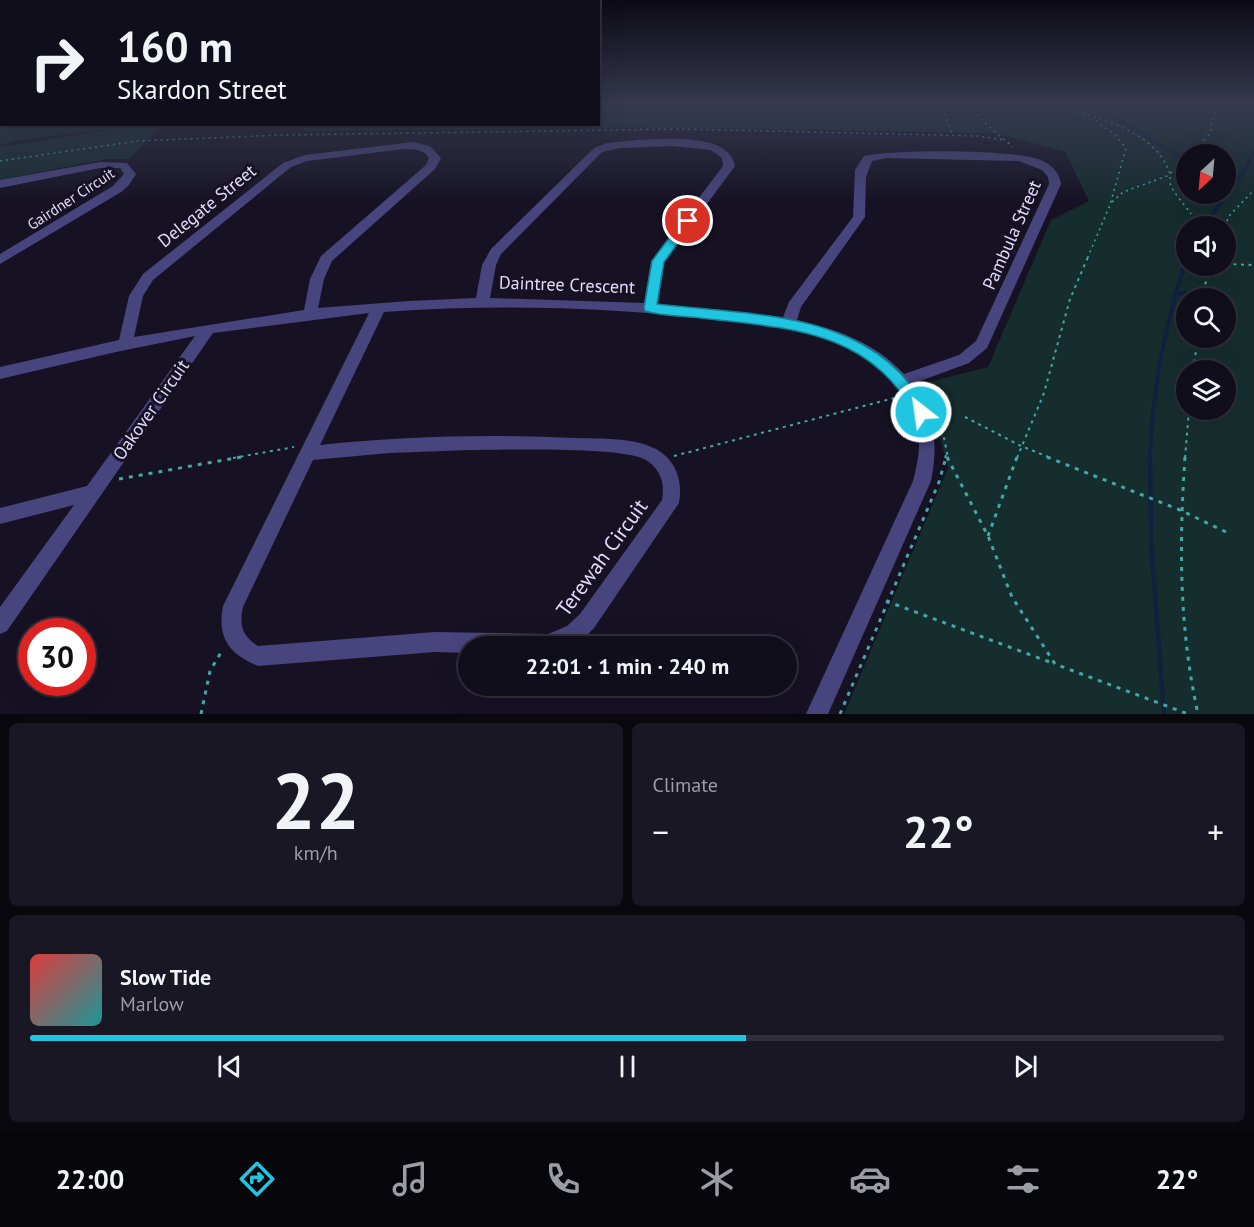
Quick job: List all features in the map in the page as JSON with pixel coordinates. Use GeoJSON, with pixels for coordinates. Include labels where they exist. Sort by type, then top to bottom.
{"type":"FeatureCollection","features":[{"type":"Feature","properties":{"kind":"street"},"geometry":{"type":"LineString","coordinates":[[482,303],[489,265],[496,252],[598,150],[622,143],[699,145],[717,148],[727,155],[729,166],[658,261],[650,308]]}},
{"type":"Feature","properties":{"kind":"street","name":"Delegate Street"},"geometry":{"type":"LineString","coordinates":[[125,344],[136,296],[148,277],[287,165],[305,158],[404,146],[419,146],[430,151],[435,158],[429,170],[326,259],[317,279],[310,314]]}},
{"type":"Feature","properties":{"kind":"street","name":"Pambula Street"},"geometry":{"type":"LineString","coordinates":[[788,324],[794,306],[859,217],[861,168],[866,160],[886,155],[1023,159],[1046,168],[1054,176],[1055,182],[986,338],[977,350],[964,359],[902,381]]}},
{"type":"Feature","properties":{"kind":"street","name":"Gairdner Circuit"},"geometry":{"type":"LineString","coordinates":[[0,184],[105,164],[123,165],[130,174],[128,180],[117,189],[0,260]]}},
{"type":"Feature","properties":{"kind":"street","name":"Daintree Crescent"},"geometry":{"type":"LineString","coordinates":[[0,373],[125,344],[310,314],[482,303],[572,303],[650,308],[788,324],[816,329],[852,343],[884,363],[912,395],[921,412],[928,435],[926,470],[817,714]]}},
{"type":"Feature","properties":{"kind":"street"},"geometry":{"type":"LineString","coordinates":[[234,638],[230,622],[233,606],[379,308]]}},
{"type":"Feature","properties":{"kind":"street","name":"Oakover Circuit"},"geometry":{"type":"LineString","coordinates":[[0,624],[208,329]]}},
{"type":"Feature","properties":{"kind":"street"},"geometry":{"type":"LineString","coordinates":[[308,453],[402,444],[540,442],[632,448],[646,451],[660,460]]}},
{"type":"Feature","properties":{"kind":"street","name":"Terewah Circuit"},"geometry":{"type":"LineString","coordinates":[[234,638],[243,649],[266,657],[382,645],[435,642],[548,644],[566,639],[587,621],[670,503],[672,482],[668,470],[660,460]]}},
{"type":"Feature","properties":{"kind":"street"},"geometry":{"type":"LineString","coordinates":[[0,516],[93,492]]}},
{"type":"Feature","properties":{"kind":"path"},"geometry":{"type":"LineString","coordinates":[[0,161],[138,141],[227,137]]}},
{"type":"Feature","properties":{"kind":"path"},"geometry":{"type":"LineString","coordinates":[[970,137],[1005,140]]}},
{"type":"Feature","properties":{"kind":"path"},"geometry":{"type":"LineString","coordinates":[[1002,137],[1023,159]]}},
{"type":"Feature","properties":{"kind":"path"},"geometry":{"type":"LineString","coordinates":[[988,536],[1021,446],[1044,393],[1070,299],[1110,205],[1126,148],[1117,137]]}},
{"type":"Feature","properties":{"kind":"path"},"geometry":{"type":"LineString","coordinates":[[1139,137],[1159,156],[1170,174],[1170,183],[1191,214]]}},
{"type":"Feature","properties":{"kind":"path"},"geometry":{"type":"LineString","coordinates":[[1110,205],[1116,197],[1130,188],[1163,179],[1176,169]]}},
{"type":"Feature","properties":{"kind":"path"},"geometry":{"type":"LineString","coordinates":[[1229,216],[1254,190]]}},
{"type":"Feature","properties":{"kind":"path"},"geometry":{"type":"LineString","coordinates":[[1236,264],[1254,265]]}},
{"type":"Feature","properties":{"kind":"path"},"geometry":{"type":"LineString","coordinates":[[660,460],[895,397],[920,393],[937,414],[946,455],[988,536],[1012,597],[1055,664]]}},
{"type":"Feature","properties":{"kind":"path"},"geometry":{"type":"LineString","coordinates":[[965,417],[1021,446],[1180,510],[1228,533]]}},
{"type":"Feature","properties":{"kind":"path"},"geometry":{"type":"LineString","coordinates":[[1188,420],[1180,510],[1185,653],[1198,714]]}},
{"type":"Feature","properties":{"kind":"path"},"geometry":{"type":"LineString","coordinates":[[93,492],[109,481],[155,472],[304,445],[308,453]]}},
{"type":"Feature","properties":{"kind":"path"},"geometry":{"type":"LineString","coordinates":[[840,714],[939,482],[946,455]]}},
{"type":"Feature","properties":{"kind":"path"},"geometry":{"type":"LineString","coordinates":[[872,592],[888,602],[1151,698],[1188,714]]}},
{"type":"Feature","properties":{"kind":"path"},"geometry":{"type":"LineString","coordinates":[[201,714],[210,671],[225,647],[234,638]]}},
{"type":"Feature","properties":{"kind":"green space"},"geometry":{"type":"Polygon","coordinates":[[[0,137],[41,137],[19,140],[0,145],[0,137]]]}},
{"type":"Feature","properties":{"kind":"green space"},"geometry":{"type":"Polygon","coordinates":[[[62,137],[149,137],[129,159],[107,159],[0,180],[0,147],[62,137]]]}},
{"type":"Feature","properties":{"kind":"green space"},"geometry":{"type":"Polygon","coordinates":[[[1011,137],[1254,137],[1254,714],[844,714],[948,468],[935,418],[920,393],[929,382],[988,367],[1051,220],[1089,201],[1065,152],[1011,137]]]}},
{"type":"Feature","properties":{"kind":"waterway"},"geometry":{"type":"LineString","coordinates":[[1148,137],[1176,155]]}},
{"type":"Feature","properties":{"kind":"waterway"},"geometry":{"type":"LineString","coordinates":[[1238,180],[1254,152]]}},
{"type":"Feature","properties":{"kind":"waterway"},"geometry":{"type":"LineString","coordinates":[[1211,216],[1238,180]]}},
{"type":"Feature","properties":{"kind":"waterway"},"geometry":{"type":"LineString","coordinates":[[1178,288],[1181,276]]}},
{"type":"Feature","properties":{"kind":"waterway"},"geometry":{"type":"LineString","coordinates":[[1150,458],[1157,382],[1176,295]]}},
{"type":"Feature","properties":{"kind":"waterway"},"geometry":{"type":"LineString","coordinates":[[1150,458],[1151,541],[1164,714]]}},
{"type":"Feature","properties":{"kind":"route"},"geometry":{"type":"LineString","coordinates":[[688,221],[658,261],[650,308],[788,324],[816,329],[840,337],[884,363],[902,381],[921,412]]}}]}
